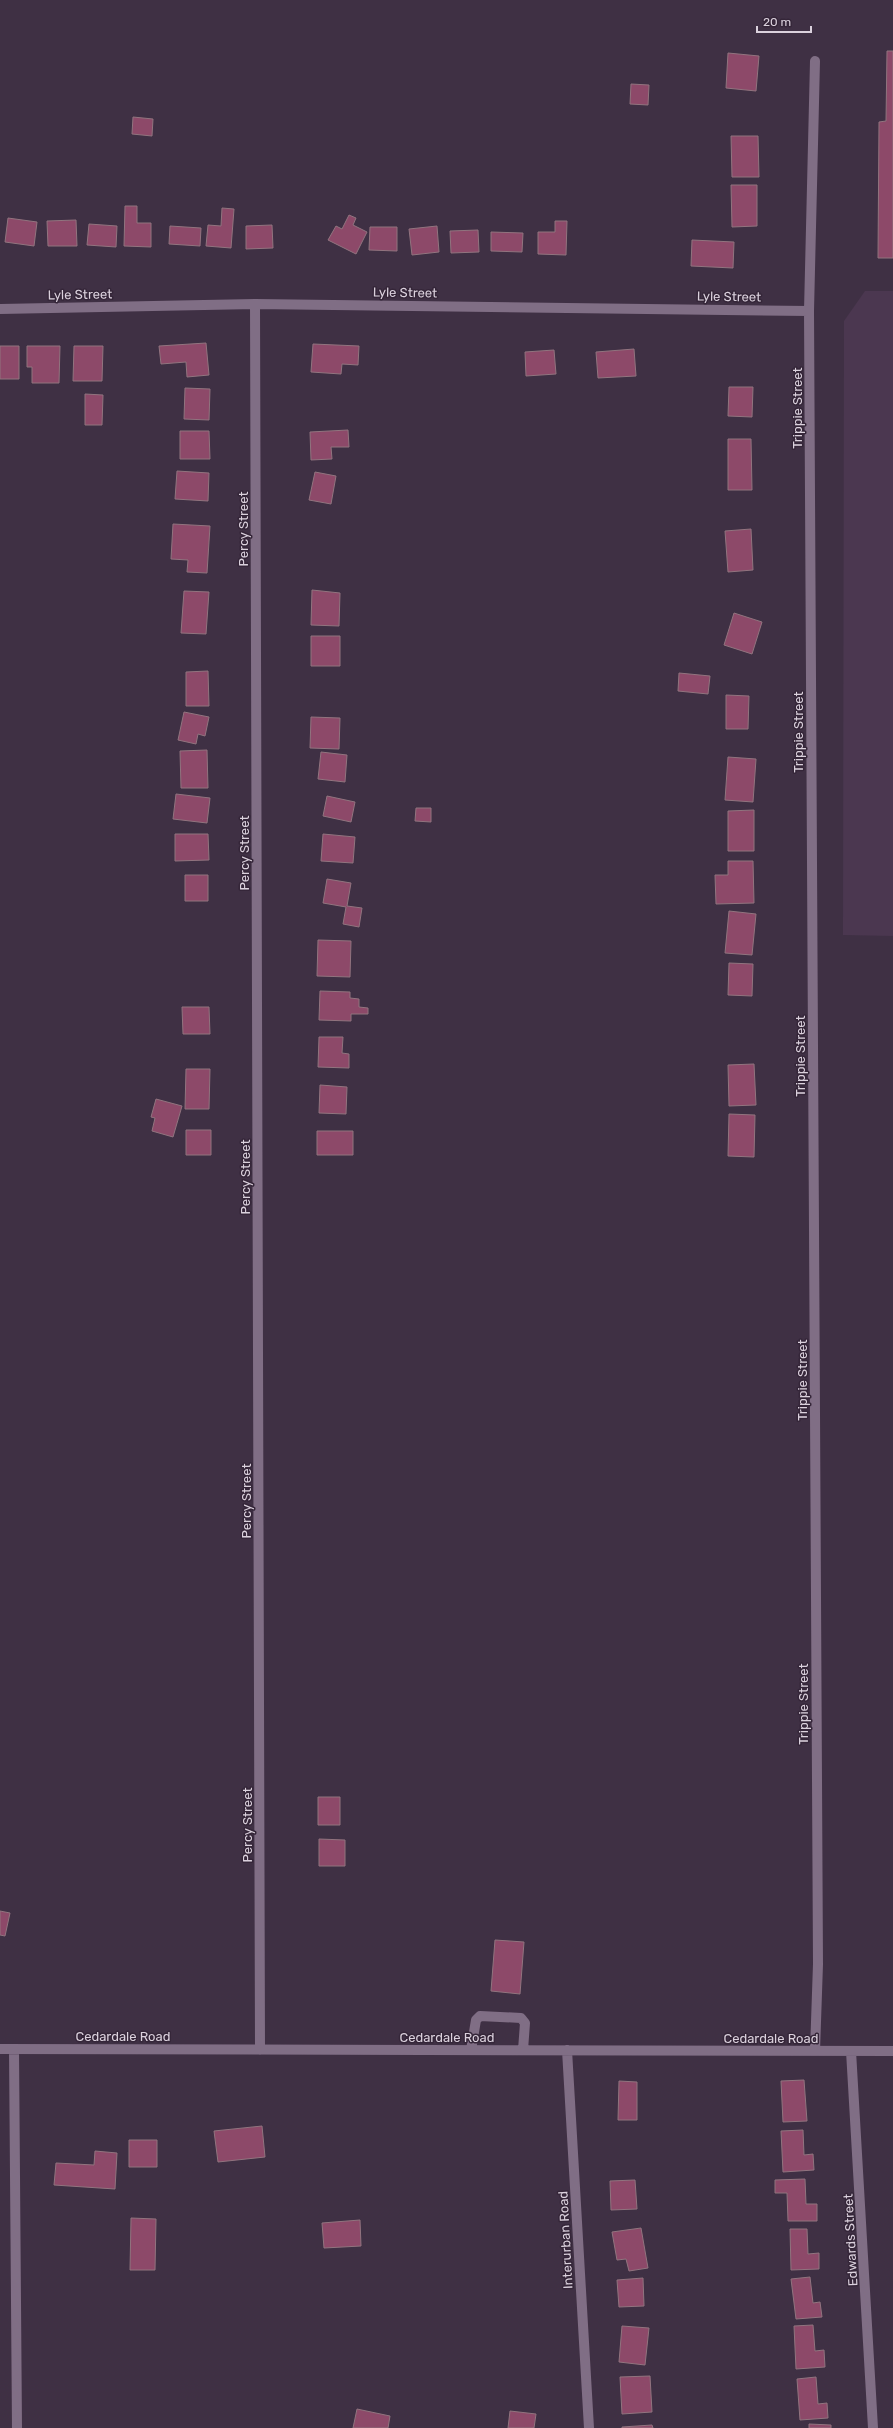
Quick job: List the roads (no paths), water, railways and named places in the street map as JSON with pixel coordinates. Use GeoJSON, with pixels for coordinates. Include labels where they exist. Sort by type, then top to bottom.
{"type":"FeatureCollection","features":[{"type":"Feature","properties":{"kind":"street","name":"Trippie Street"},"geometry":{"type":"LineString","coordinates":[[814,2051],[818,1964],[809,311],[815,61]]}},
{"type":"Feature","properties":{"kind":"street","name":"Lyle Street"},"geometry":{"type":"LineString","coordinates":[[0,309],[255,304],[809,311]]}},
{"type":"Feature","properties":{"kind":"street","name":"Percy Street"},"geometry":{"type":"LineString","coordinates":[[255,304],[260,2050]]}},
{"type":"Feature","properties":{"kind":"street"},"geometry":{"type":"LineString","coordinates":[[471,2050],[476,2020],[480,2016],[521,2018],[525,2023],[523,2050]]}},
{"type":"Feature","properties":{"kind":"street","name":"Cedardale Road"},"geometry":{"type":"LineString","coordinates":[[0,2049],[893,2051]]}},
{"type":"Feature","properties":{"kind":"street"},"geometry":{"type":"LineString","coordinates":[[14,2049],[17,2428]]}},
{"type":"Feature","properties":{"kind":"street","name":"Interurban Road"},"geometry":{"type":"LineString","coordinates":[[567,2050],[589,2428]]}},
{"type":"Feature","properties":{"kind":"street","name":"Edwards Street"},"geometry":{"type":"LineString","coordinates":[[851,2051],[873,2428]]}}]}
